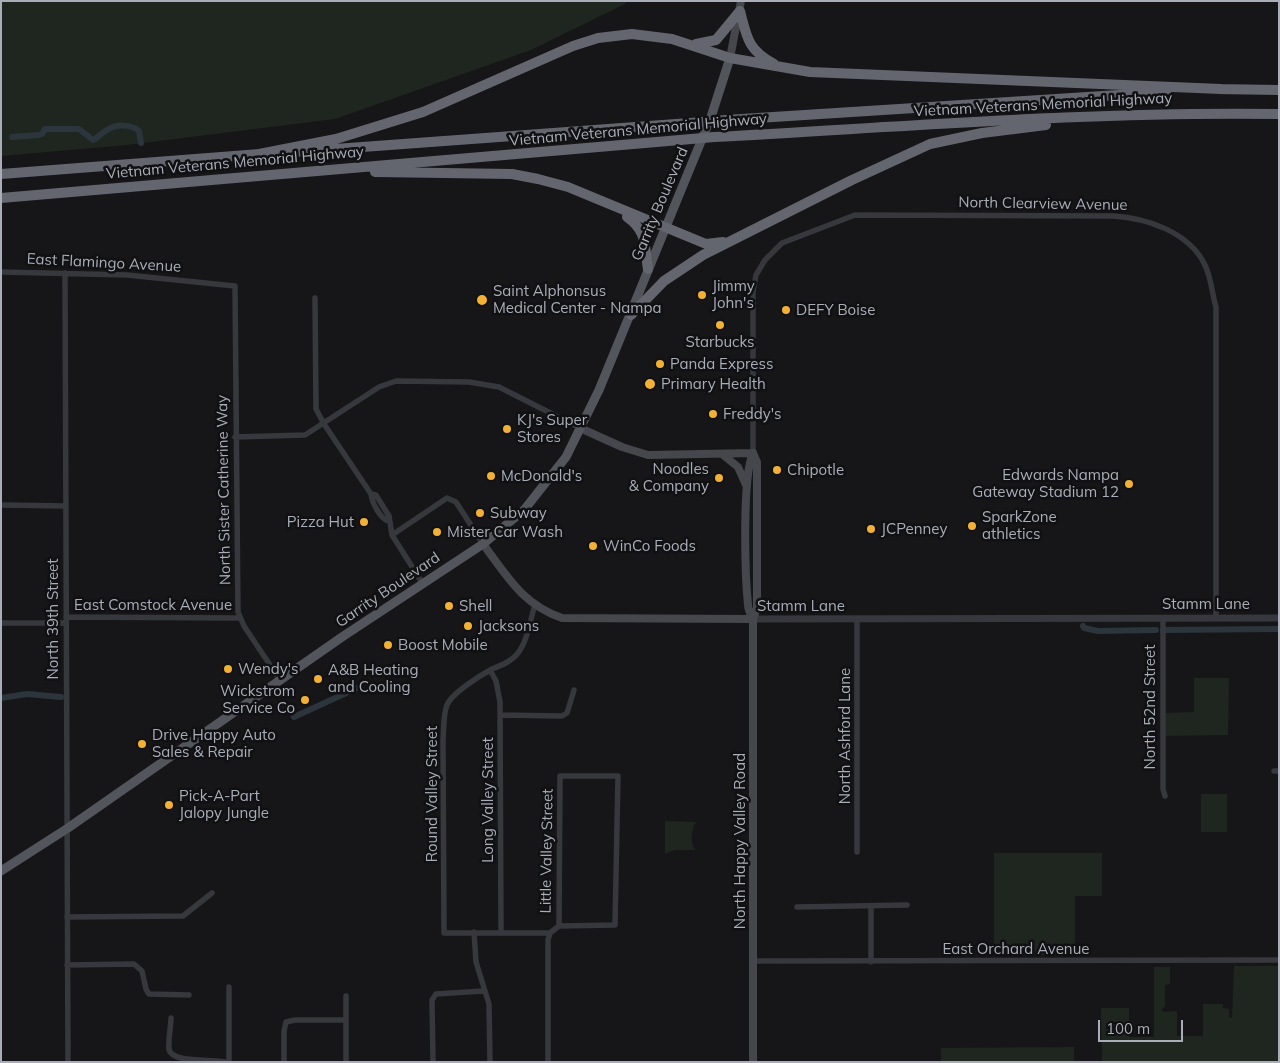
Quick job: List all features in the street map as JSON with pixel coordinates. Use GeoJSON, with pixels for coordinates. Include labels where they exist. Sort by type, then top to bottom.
{"type":"FeatureCollection","features":[{"type":"Feature","properties":{"kind":"highway"},"geometry":{"type":"LineString","coordinates":[[254,155],[336,139],[423,112],[598,38],[632,34],[702,44],[716,40],[740,6]]}},
{"type":"Feature","properties":{"kind":"highway"},"geometry":{"type":"LineString","coordinates":[[740,6],[746,35],[752,47],[760,56],[783,69]]}},
{"type":"Feature","properties":{"kind":"highway"},"geometry":{"type":"LineString","coordinates":[[690,43],[730,58],[783,69],[890,77],[1221,89]]}},
{"type":"Feature","properties":{"kind":"highway","name":"Vietnam Veterans Memorial Highway"},"geometry":{"type":"LineString","coordinates":[[1,174],[726,120],[1221,89],[1279,90]]}},
{"type":"Feature","properties":{"kind":"highway","name":"Vietnam Veterans Memorial Highway"},"geometry":{"type":"LineString","coordinates":[[1,198],[714,137],[1089,117],[1204,113],[1279,114]]}},
{"type":"Feature","properties":{"kind":"highway"},"geometry":{"type":"LineString","coordinates":[[631,315],[675,272],[729,241],[930,144],[982,133],[1089,117]]}},
{"type":"Feature","properties":{"kind":"highway"},"geometry":{"type":"LineString","coordinates":[[312,172],[512,174],[568,187],[616,209],[706,244],[729,241]]}},
{"type":"Feature","properties":{"kind":"highway"},"geometry":{"type":"LineString","coordinates":[[616,209],[638,225],[643,234],[648,269]]}},
{"type":"Feature","properties":{"kind":"main road"},"geometry":{"type":"LineString","coordinates":[[730,58],[740,6]]}},
{"type":"Feature","properties":{"kind":"main road","name":"Garrity Boulevard"},"geometry":{"type":"LineString","coordinates":[[1,870],[68,828],[280,680],[483,544],[524,510],[566,457],[599,390],[711,117],[730,58]]}},
{"type":"Feature","properties":{"kind":"main road"},"geometry":{"type":"LineString","coordinates":[[580,428],[622,447],[648,455],[753,454]]}},
{"type":"Feature","properties":{"kind":"main road"},"geometry":{"type":"LineString","coordinates":[[722,454],[738,467],[747,486]]}},
{"type":"Feature","properties":{"kind":"main road","name":"North Happy Valley Road"},"geometry":{"type":"LineString","coordinates":[[753,454],[749,463],[747,486],[748,607],[753,619]]}},
{"type":"Feature","properties":{"kind":"main road","name":"North Happy Valley Road"},"geometry":{"type":"LineString","coordinates":[[753,454],[757,462],[757,608],[753,619],[754,1062]]}},
{"type":"Feature","properties":{"kind":"main road","name":"Stamm Lane"},"geometry":{"type":"LineString","coordinates":[[483,544],[523,596],[535,606],[562,618],[753,619]]}},
{"type":"Feature","properties":{"kind":"street","name":"North Clearview Avenue"},"geometry":{"type":"LineString","coordinates":[[753,292],[756,275],[765,260],[782,244],[855,215],[1133,217],[1175,233],[1196,252],[1206,266],[1216,307],[1216,618]]}},
{"type":"Feature","properties":{"kind":"street","name":"East Flamingo Avenue"},"geometry":{"type":"LineString","coordinates":[[1,272],[132,275],[235,286]]}},
{"type":"Feature","properties":{"kind":"street","name":"North 39th Street"},"geometry":{"type":"LineString","coordinates":[[65,273],[68,1062]]}},
{"type":"Feature","properties":{"kind":"street","name":"North Sister Catherine Way"},"geometry":{"type":"LineString","coordinates":[[235,286],[235,437],[239,618]]}},
{"type":"Feature","properties":{"kind":"street","name":"North Happy Valley Road"},"geometry":{"type":"LineString","coordinates":[[753,292],[753,454]]}},
{"type":"Feature","properties":{"kind":"street"},"geometry":{"type":"LineString","coordinates":[[315,298],[316,409],[371,494],[384,520],[388,521],[392,535],[423,584]]}},
{"type":"Feature","properties":{"kind":"street"},"geometry":{"type":"LineString","coordinates":[[235,437],[305,435],[379,388],[396,381],[469,382],[505,388],[580,428]]}},
{"type":"Feature","properties":{"kind":"street","name":"Stamm Lane"},"geometry":{"type":"LineString","coordinates":[[392,535],[446,498],[451,498],[456,502],[483,544]]}},
{"type":"Feature","properties":{"kind":"street"},"geometry":{"type":"LineString","coordinates":[[1,505],[66,506]]}},
{"type":"Feature","properties":{"kind":"street","name":"Round Valley Street"},"geometry":{"type":"LineString","coordinates":[[474,932],[444,932],[443,740],[445,711],[448,703],[455,695],[490,670],[510,661],[518,654],[523,645],[535,606]]}},
{"type":"Feature","properties":{"kind":"street"},"geometry":{"type":"LineString","coordinates":[[239,618],[280,680]]}},
{"type":"Feature","properties":{"kind":"street","name":"East Comstock Avenue"},"geometry":{"type":"LineString","coordinates":[[1,623],[66,620],[239,618]]}},
{"type":"Feature","properties":{"kind":"street","name":"North 52nd Street"},"geometry":{"type":"LineString","coordinates":[[1163,618],[1163,789],[1165,796]]}},
{"type":"Feature","properties":{"kind":"street","name":"Stamm Lane"},"geometry":{"type":"LineString","coordinates":[[753,619],[1279,618]]}},
{"type":"Feature","properties":{"kind":"street","name":"North Ashford Lane"},"geometry":{"type":"LineString","coordinates":[[857,619],[857,852]]}},
{"type":"Feature","properties":{"kind":"street","name":"Long Valley Street"},"geometry":{"type":"LineString","coordinates":[[490,670],[496,681],[500,715],[501,932]]}},
{"type":"Feature","properties":{"kind":"street"},"geometry":{"type":"LineString","coordinates":[[500,715],[562,716],[567,714],[574,690]]}},
{"type":"Feature","properties":{"kind":"street","name":"Little Valley Street"},"geometry":{"type":"LineString","coordinates":[[560,776],[618,776],[615,925],[559,926],[560,776]]}},
{"type":"Feature","properties":{"kind":"street"},"geometry":{"type":"LineString","coordinates":[[67,917],[183,916],[212,893]]}},
{"type":"Feature","properties":{"kind":"street"},"geometry":{"type":"LineString","coordinates":[[797,907],[907,905]]}},
{"type":"Feature","properties":{"kind":"street"},"geometry":{"type":"LineString","coordinates":[[871,906],[871,962]]}},
{"type":"Feature","properties":{"kind":"street"},"geometry":{"type":"LineString","coordinates":[[548,1062],[548,940],[550,933],[559,926]]}},
{"type":"Feature","properties":{"kind":"street"},"geometry":{"type":"LineString","coordinates":[[490,1062],[491,1021],[489,1004],[483,992],[476,962],[474,932],[550,933]]}},
{"type":"Feature","properties":{"kind":"street","name":"East Orchard Avenue"},"geometry":{"type":"LineString","coordinates":[[753,961],[1279,960]]}},
{"type":"Feature","properties":{"kind":"street"},"geometry":{"type":"LineString","coordinates":[[67,965],[134,964],[142,971],[149,994],[189,995]]}},
{"type":"Feature","properties":{"kind":"street"},"geometry":{"type":"LineString","coordinates":[[171,1018],[169,1050],[172,1058],[179,1062],[227,1062],[229,987]]}},
{"type":"Feature","properties":{"kind":"street"},"geometry":{"type":"LineString","coordinates":[[433,1062],[432,1000],[436,994],[483,992]]}},
{"type":"Feature","properties":{"kind":"street"},"geometry":{"type":"LineString","coordinates":[[346,996],[346,1062]]}},
{"type":"Feature","properties":{"kind":"street"},"geometry":{"type":"LineString","coordinates":[[284,1062],[284,1031],[286,1022],[295,1020],[346,1020]]}},
{"type":"Feature","properties":{"kind":"shaded area"},"geometry":{"type":"Polygon","coordinates":[[[1,1],[626,1],[625,4],[531,50],[335,119],[127,145],[1,156],[1,1]]]}},
{"type":"Feature","properties":{"kind":"shaded area"},"geometry":{"type":"Polygon","coordinates":[[[1194,678],[1229,678],[1228,735],[1164,736],[1164,713],[1194,712],[1194,678]]]}},
{"type":"Feature","properties":{"kind":"shaded area"},"geometry":{"type":"Polygon","coordinates":[[[1201,794],[1227,794],[1227,832],[1201,832],[1201,794]]]}},
{"type":"Feature","properties":{"kind":"shaded area"},"geometry":{"type":"Polygon","coordinates":[[[665,821],[696,822],[692,836],[692,844],[695,850],[674,850],[665,854],[665,821]]]}},
{"type":"Feature","properties":{"kind":"shaded area"},"geometry":{"type":"Polygon","coordinates":[[[994,853],[1102,853],[1102,896],[1075,896],[1075,955],[994,956],[994,853]]]}},
{"type":"Feature","properties":{"kind":"shaded area"},"geometry":{"type":"Polygon","coordinates":[[[1234,966],[1279,966],[1279,1062],[1102,1062],[1101,1008],[1129,1008],[1129,1037],[1154,1037],[1154,967],[1170,967],[1170,984],[1165,985],[1165,1006],[1161,1010],[1165,1012],[1177,1011],[1177,1036],[1203,1036],[1203,1004],[1223,1004],[1223,1008],[1229,1009],[1229,1017],[1232,1018],[1234,966]]]}},
{"type":"Feature","properties":{"kind":"shaded area"},"geometry":{"type":"Polygon","coordinates":[[[1074,1047],[1074,1062],[941,1062],[941,1048],[1074,1047]]]}},
{"type":"Feature","properties":{"kind":"waterway"},"geometry":{"type":"LineString","coordinates":[[12,137],[39,135],[45,129],[79,129],[93,140],[111,128],[123,126],[132,127],[139,131],[141,143]]}},
{"type":"Feature","properties":{"kind":"waterway"},"geometry":{"type":"LineString","coordinates":[[1083,626],[1084,628],[1098,631],[1156,630]]}},
{"type":"Feature","properties":{"kind":"waterway"},"geometry":{"type":"LineString","coordinates":[[1163,630],[1279,629]]}},
{"type":"Feature","properties":{"kind":"waterway"},"geometry":{"type":"LineString","coordinates":[[294,717],[357,688]]}},
{"type":"Feature","properties":{"kind":"waterway"},"geometry":{"type":"LineString","coordinates":[[1,698],[27,694],[61,697]]}},
{"type":"Feature","properties":{"kind":"place","name":"Jimmy John's"},"geometry":{"type":"Point","coordinates":[702,295]}},
{"type":"Feature","properties":{"kind":"place","name":"Saint Alphonsus Medical Center - Nampa"},"geometry":{"type":"Point","coordinates":[482,300]}},
{"type":"Feature","properties":{"kind":"place","name":"DEFY Boise"},"geometry":{"type":"Point","coordinates":[786,310]}},
{"type":"Feature","properties":{"kind":"place","name":"Starbucks"},"geometry":{"type":"Point","coordinates":[720,325]}},
{"type":"Feature","properties":{"kind":"place","name":"Panda Express"},"geometry":{"type":"Point","coordinates":[660,364]}},
{"type":"Feature","properties":{"kind":"place","name":"Primary Health"},"geometry":{"type":"Point","coordinates":[650,384]}},
{"type":"Feature","properties":{"kind":"place","name":"Freddy's"},"geometry":{"type":"Point","coordinates":[713,414]}},
{"type":"Feature","properties":{"kind":"place","name":"KJ's Super Stores"},"geometry":{"type":"Point","coordinates":[507,429]}},
{"type":"Feature","properties":{"kind":"place","name":"Chipotle"},"geometry":{"type":"Point","coordinates":[777,470]}},
{"type":"Feature","properties":{"kind":"place","name":"McDonald's"},"geometry":{"type":"Point","coordinates":[491,476]}},
{"type":"Feature","properties":{"kind":"place","name":"Noodles & Company"},"geometry":{"type":"Point","coordinates":[719,478]}},
{"type":"Feature","properties":{"kind":"place","name":"Edwards Nampa Gateway Stadium 12"},"geometry":{"type":"Point","coordinates":[1129,484]}},
{"type":"Feature","properties":{"kind":"place","name":"Subway"},"geometry":{"type":"Point","coordinates":[480,513]}},
{"type":"Feature","properties":{"kind":"place","name":"Pizza Hut"},"geometry":{"type":"Point","coordinates":[364,522]}},
{"type":"Feature","properties":{"kind":"place","name":"SparkZone athletics"},"geometry":{"type":"Point","coordinates":[972,526]}},
{"type":"Feature","properties":{"kind":"place","name":"JCPenney"},"geometry":{"type":"Point","coordinates":[871,529]}},
{"type":"Feature","properties":{"kind":"place","name":"Mister Car Wash"},"geometry":{"type":"Point","coordinates":[437,532]}},
{"type":"Feature","properties":{"kind":"place","name":"WinCo Foods"},"geometry":{"type":"Point","coordinates":[593,546]}},
{"type":"Feature","properties":{"kind":"place","name":"Shell"},"geometry":{"type":"Point","coordinates":[449,606]}},
{"type":"Feature","properties":{"kind":"place","name":"Jacksons"},"geometry":{"type":"Point","coordinates":[468,626]}},
{"type":"Feature","properties":{"kind":"place","name":"Boost Mobile"},"geometry":{"type":"Point","coordinates":[388,645]}},
{"type":"Feature","properties":{"kind":"place","name":"Wendy's"},"geometry":{"type":"Point","coordinates":[228,669]}},
{"type":"Feature","properties":{"kind":"place","name":"A&B Heating and Cooling"},"geometry":{"type":"Point","coordinates":[318,679]}},
{"type":"Feature","properties":{"kind":"place","name":"Wickstrom Service Co"},"geometry":{"type":"Point","coordinates":[305,700]}},
{"type":"Feature","properties":{"kind":"place","name":"Drive Happy Auto Sales & Repair"},"geometry":{"type":"Point","coordinates":[142,744]}},
{"type":"Feature","properties":{"kind":"place","name":"Pick-A-Part Jalopy Jungle"},"geometry":{"type":"Point","coordinates":[169,805]}}]}
